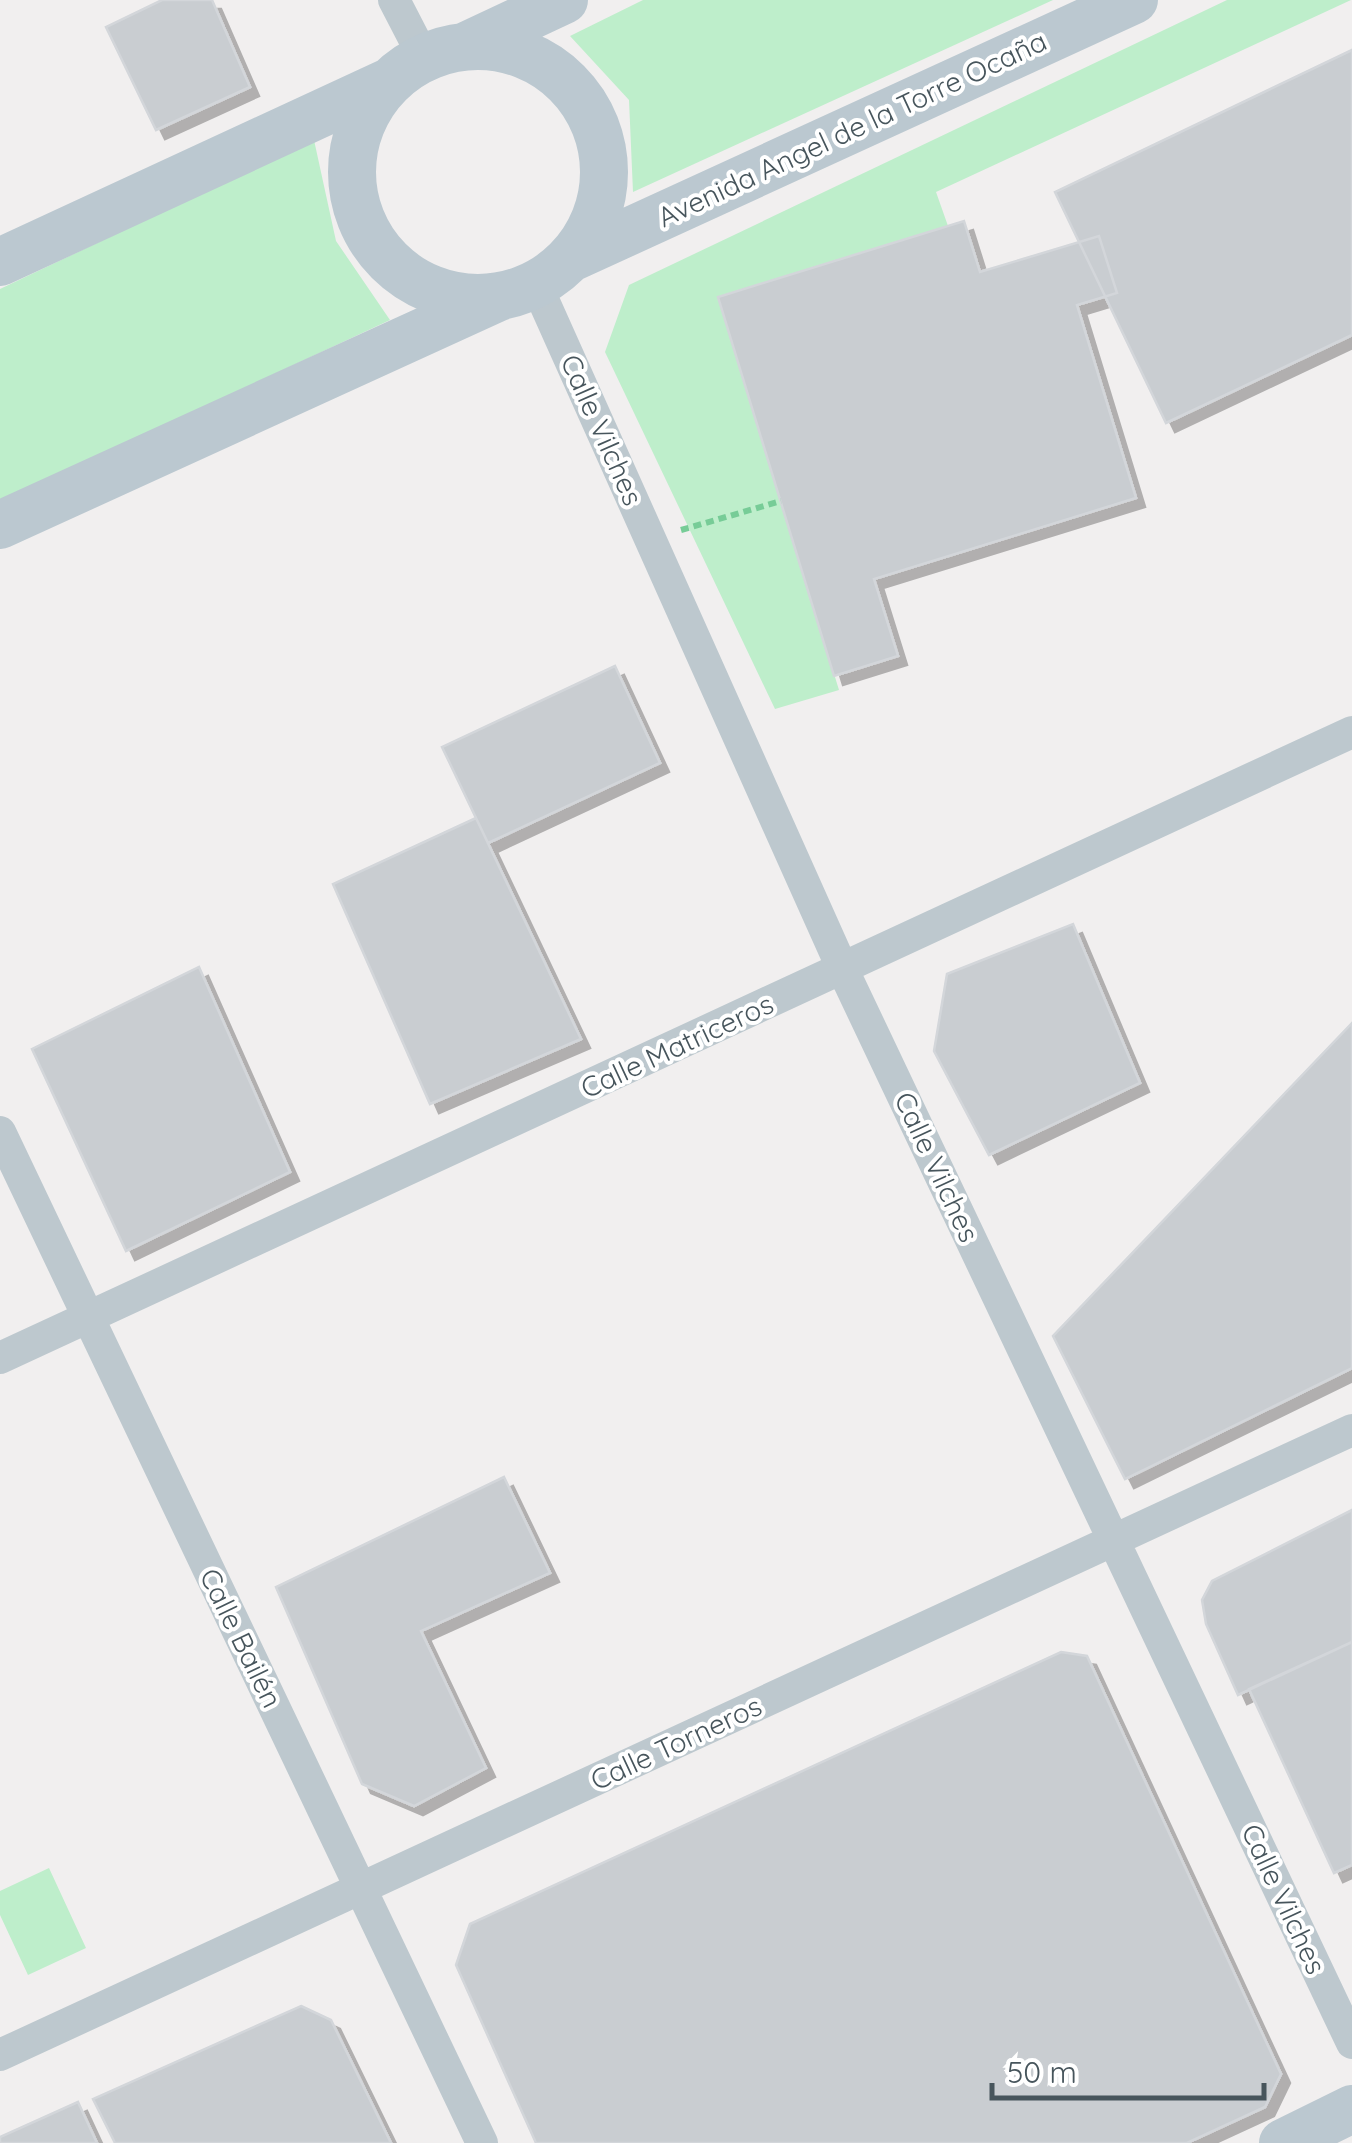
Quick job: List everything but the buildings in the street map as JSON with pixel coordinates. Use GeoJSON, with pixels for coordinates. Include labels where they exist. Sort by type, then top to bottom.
{"type":"FeatureCollection","features":[{"type":"Feature","properties":{"kind":"street"},"geometry":{"type":"LineString","coordinates":[[394,0],[427,62]]}},
{"type":"Feature","properties":{"kind":"street"},"geometry":{"type":"LineString","coordinates":[[0,262],[564,0]]}},
{"type":"Feature","properties":{"kind":"street","name":"Avenida Angel de la Torre Ocaña"},"geometry":{"type":"LineString","coordinates":[[0,525],[1134,0]]}},
{"type":"Feature","properties":{"kind":"street"},"geometry":{"type":"LineString","coordinates":[[509,50],[549,67],[580,97],[600,136],[605,179],[595,222],[535,280],[458,297],[420,285],[388,262],[364,229],[352,190],[353,150],[366,113],[427,62],[509,50]]}},
{"type":"Feature","properties":{"kind":"street","name":"Calle Vilches"},"geometry":{"type":"LineString","coordinates":[[535,280],[843,970],[1352,2044]]}},
{"type":"Feature","properties":{"kind":"street","name":"Calle Matriceros"},"geometry":{"type":"LineString","coordinates":[[0,1358],[1352,732]]}},
{"type":"Feature","properties":{"kind":"street","name":"Calle Bailén"},"geometry":{"type":"LineString","coordinates":[[0,1132],[482,2143]]}},
{"type":"Feature","properties":{"kind":"street","name":"Calle Torneros"},"geometry":{"type":"LineString","coordinates":[[0,2054],[1352,1430]]}},
{"type":"Feature","properties":{"kind":"street"},"geometry":{"type":"LineString","coordinates":[[1282,2143],[1352,2110]]}},
{"type":"Feature","properties":{"kind":"path"},"geometry":{"type":"LineString","coordinates":[[650,539],[781,501]]}},
{"type":"Feature","properties":{"kind":"green space"},"geometry":{"type":"Polygon","coordinates":[[[643,0],[1053,0],[633,192],[629,100],[570,36],[643,0]]]}},
{"type":"Feature","properties":{"kind":"green space"},"geometry":{"type":"Polygon","coordinates":[[[1227,0],[1351,0],[936,192],[948,226],[718,297],[839,690],[775,709],[605,352],[629,285],[1227,0]]]}},
{"type":"Feature","properties":{"kind":"green space"},"geometry":{"type":"Polygon","coordinates":[[[314,140],[336,241],[390,320],[0,502],[0,289],[314,140]]]}},
{"type":"Feature","properties":{"kind":"green space"},"geometry":{"type":"Polygon","coordinates":[[[49,1868],[86,1948],[28,1975],[0,1915],[0,1891],[49,1868]]]}}]}
